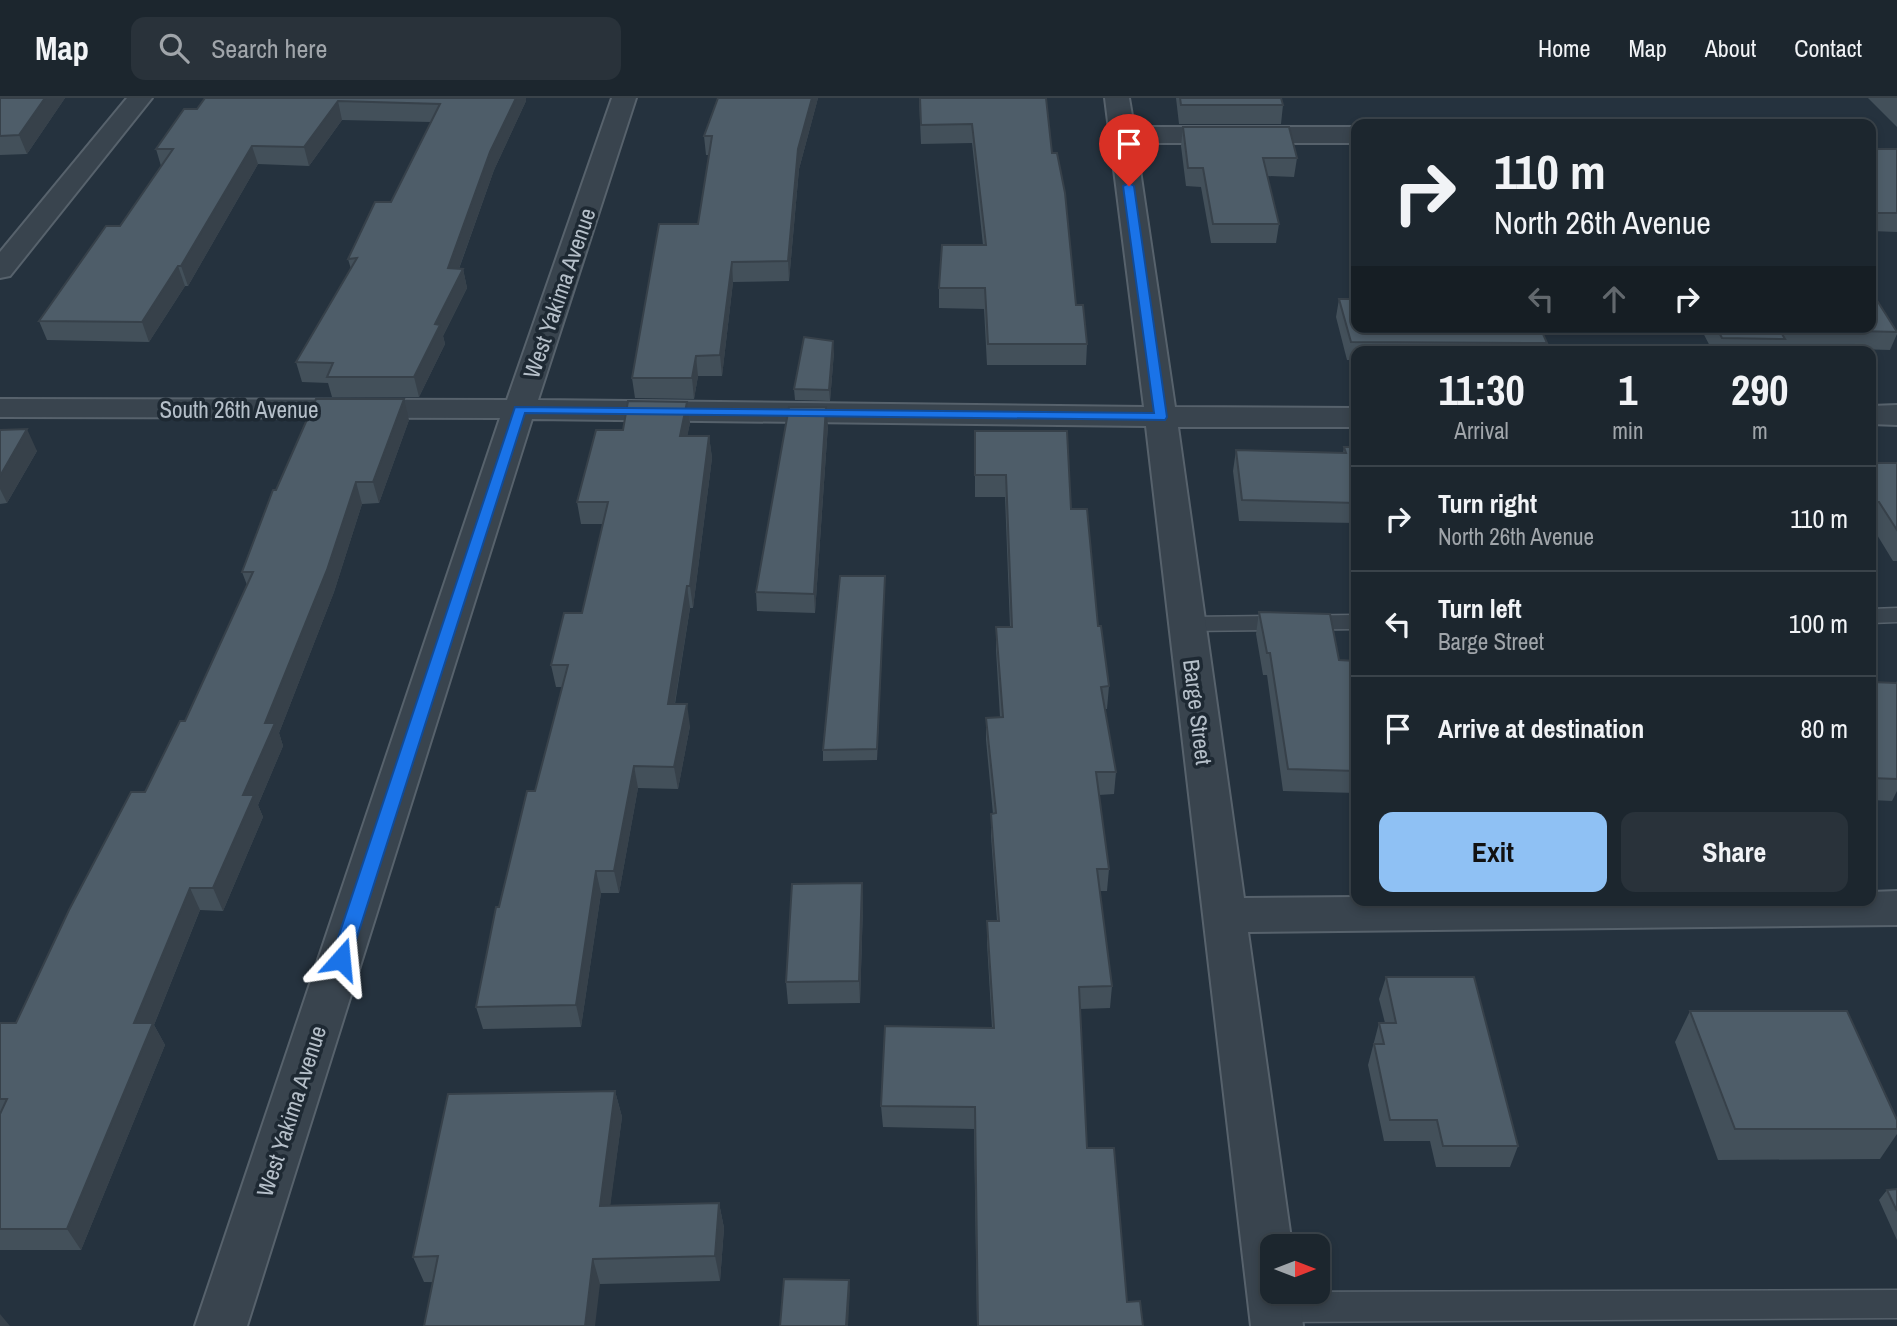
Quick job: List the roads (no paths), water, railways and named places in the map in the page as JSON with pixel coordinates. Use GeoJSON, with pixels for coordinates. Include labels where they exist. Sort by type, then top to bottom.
{"type":"FeatureCollection","features":[{"type":"Feature","properties":{"kind":"street"},"geometry":{"type":"LineString","coordinates":[[0,270],[140,98]]}},
{"type":"Feature","properties":{"kind":"street","name":"West Yakima Avenue"},"geometry":{"type":"LineString","coordinates":[[221,1326],[519,409],[624,98]]}},
{"type":"Feature","properties":{"kind":"street"},"geometry":{"type":"LineString","coordinates":[[1119,116],[1351,135]]}},
{"type":"Feature","properties":{"kind":"street","name":"Barge Street"},"geometry":{"type":"LineString","coordinates":[[1119,116],[1161,417],[1275,1317]]}},
{"type":"Feature","properties":{"kind":"street","name":"South 26th Avenue"},"geometry":{"type":"LineString","coordinates":[[0,408],[519,409],[1351,417]]}},
{"type":"Feature","properties":{"kind":"street"},"geometry":{"type":"LineString","coordinates":[[1876,415],[1897,415]]}},
{"type":"Feature","properties":{"kind":"street"},"geometry":{"type":"LineString","coordinates":[[1224,915],[1897,908]]}},
{"type":"Feature","properties":{"kind":"lane"},"geometry":{"type":"LineString","coordinates":[[1876,616],[1897,615]]}},
{"type":"Feature","properties":{"kind":"lane"},"geometry":{"type":"LineString","coordinates":[[1187,624],[1351,622]]}},
{"type":"Feature","properties":{"kind":"lane"},"geometry":{"type":"LineString","coordinates":[[1275,1317],[1897,1304]]}}]}
